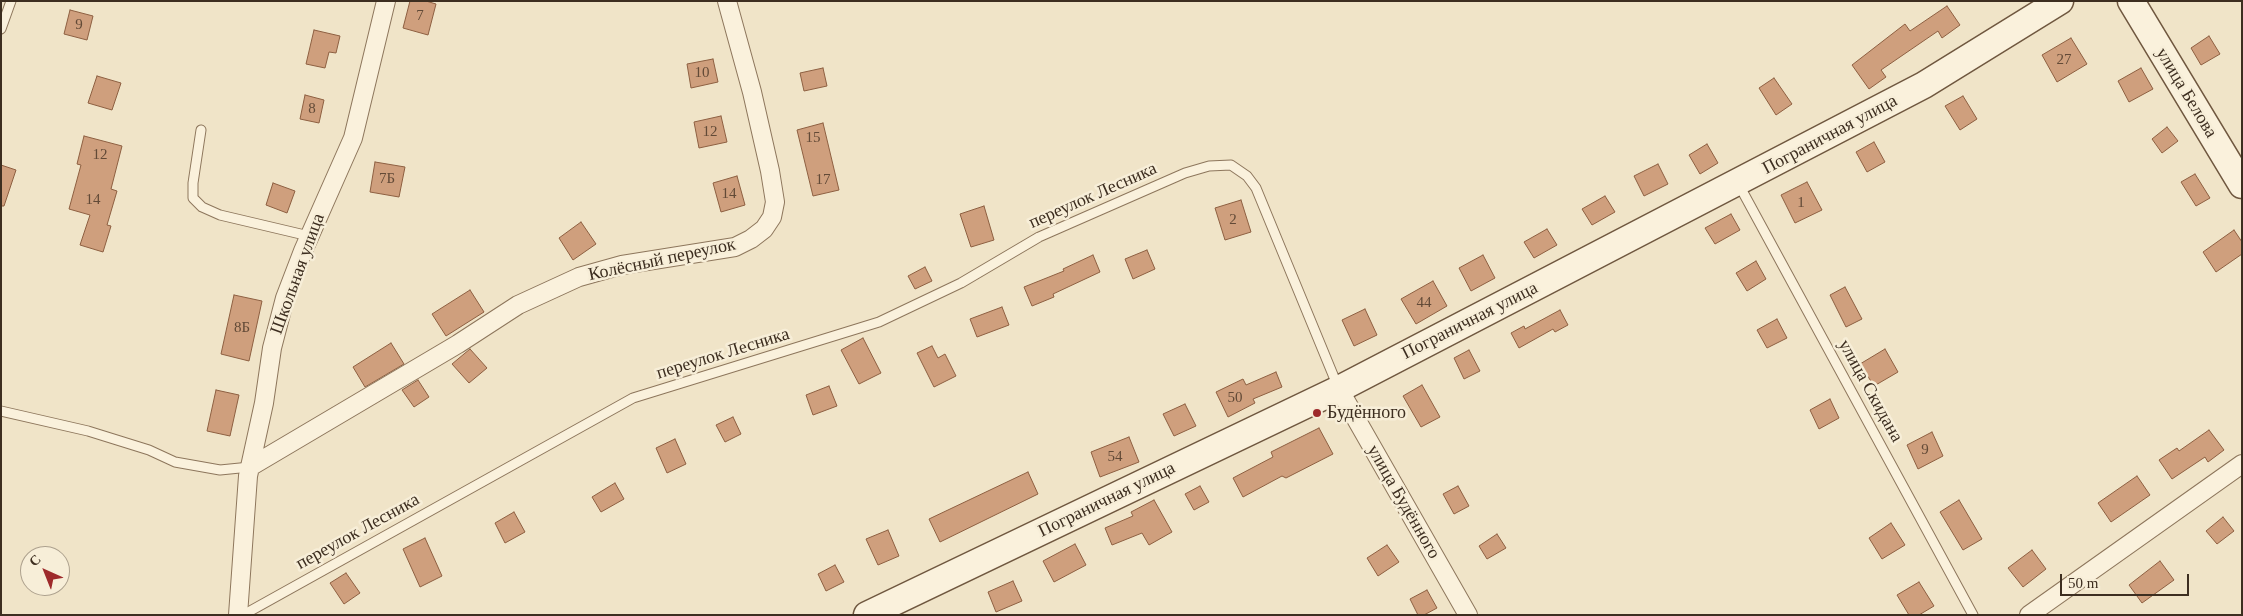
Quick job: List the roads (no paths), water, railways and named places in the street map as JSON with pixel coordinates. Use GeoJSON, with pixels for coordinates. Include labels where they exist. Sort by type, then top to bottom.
{"type":"FeatureCollection","features":[{"type":"Feature","properties":{"kind":"street","name":"Школьная улица"},"geometry":{"type":"LineString","coordinates":[[238,615],[250,467],[264,403],[272,348],[285,298],[309,236],[353,138],[386,1]]}},
{"type":"Feature","properties":{"kind":"street","name":"Колёсный переулок"},"geometry":{"type":"LineString","coordinates":[[250,467],[458,344],[518,305],[579,277],[622,264],[735,247],[751,239],[764,229],[772,217],[775,202],[752,92],[727,1]]}},
{"type":"Feature","properties":{"kind":"street","name":"Пограничная улица"},"geometry":{"type":"LineString","coordinates":[[872,614],[1339,389],[1924,85],[2060,1]]}},
{"type":"Feature","properties":{"kind":"street","name":"улица Белова"},"geometry":{"type":"LineString","coordinates":[[2131,1],[2242,185]]}},
{"type":"Feature","properties":{"kind":"street","name":"улица Будённого"},"geometry":{"type":"LineString","coordinates":[[1339,389],[1468,615]]}},
{"type":"Feature","properties":{"kind":"street"},"geometry":{"type":"LineString","coordinates":[[2029,615],[2242,464]]}},
{"type":"Feature","properties":{"kind":"lane"},"geometry":{"type":"LineString","coordinates":[[1,29],[11,1]]}},
{"type":"Feature","properties":{"kind":"lane"},"geometry":{"type":"LineString","coordinates":[[201,130],[193,183],[193,198],[202,207],[220,215],[309,236]]}},
{"type":"Feature","properties":{"kind":"lane","name":"переулок Лесника"},"geometry":{"type":"LineString","coordinates":[[243,615],[633,398],[879,322],[962,283],[1039,237],[1185,174],[1209,166],[1230,165],[1247,176],[1256,188],[1339,389]]}},
{"type":"Feature","properties":{"kind":"lane","name":"улица Скидана"},"geometry":{"type":"LineString","coordinates":[[1738,183],[1973,615]]}},
{"type":"Feature","properties":{"kind":"lane"},"geometry":{"type":"LineString","coordinates":[[1,411],[88,431],[149,450],[175,462],[220,470],[250,467]]}},
{"type":"Feature","properties":{"kind":"place","name":"Будённого"},"geometry":{"type":"Point","coordinates":[1317,413]}}]}
